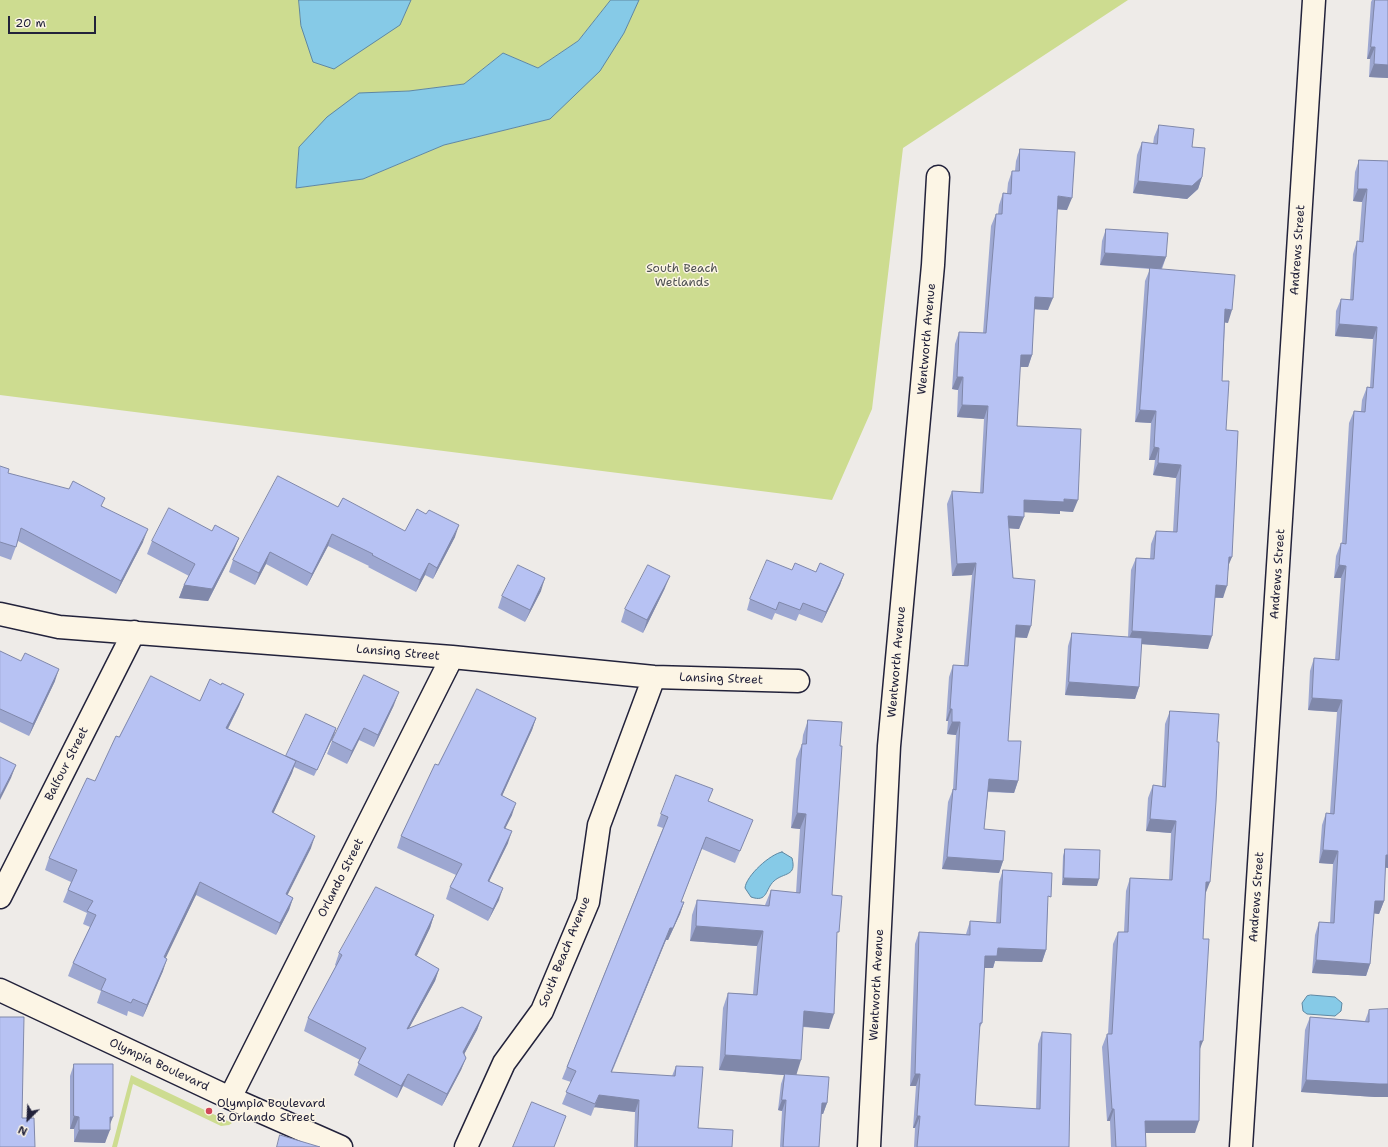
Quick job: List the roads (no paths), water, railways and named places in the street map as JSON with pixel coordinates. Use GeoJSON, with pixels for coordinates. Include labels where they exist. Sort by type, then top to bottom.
{"type":"FeatureCollection","features":[{"type":"Feature","properties":{"kind":"street","name":"Andrews Street"},"geometry":{"type":"LineString","coordinates":[[1241,1147],[1314,0]]}},
{"type":"Feature","properties":{"kind":"street","name":"Wentworth Avenue"},"geometry":{"type":"LineString","coordinates":[[869,1147],[889,746],[933,265],[938,177]]}},
{"type":"Feature","properties":{"kind":"street","name":"Lansing Street"},"geometry":{"type":"LineString","coordinates":[[0,614],[59,627],[452,657],[654,676],[798,681]]}},
{"type":"Feature","properties":{"kind":"street","name":"Balfour Street"},"geometry":{"type":"LineString","coordinates":[[0,897],[134,632]]}},
{"type":"Feature","properties":{"kind":"street","name":"Orlando Street"},"geometry":{"type":"LineString","coordinates":[[230,1098],[452,657]]}},
{"type":"Feature","properties":{"kind":"street","name":"South Beach Avenue"},"geometry":{"type":"LineString","coordinates":[[466,1147],[504,1063],[542,1010],[588,902],[598,825],[654,676]]}},
{"type":"Feature","properties":{"kind":"street","name":"Olympia Boulevard"},"geometry":{"type":"LineString","coordinates":[[0,990],[230,1098],[341,1147]]}},
{"type":"Feature","properties":{"kind":"water"},"geometry":{"type":"Polygon","coordinates":[[[299,0],[411,0],[400,25],[334,69],[313,62],[301,26],[299,0]]]}},
{"type":"Feature","properties":{"kind":"water"},"geometry":{"type":"Polygon","coordinates":[[[611,0],[639,0],[624,33],[600,71],[550,119],[444,145],[363,179],[296,188],[299,147],[327,117],[359,93],[409,91],[464,84],[503,53],[538,68],[578,41],[611,0]]]}},
{"type":"Feature","properties":{"kind":"water"},"geometry":{"type":"Polygon","coordinates":[[[782,852],[792,858],[793,868],[791,871],[774,881],[763,897],[751,897],[745,888],[746,883],[759,866],[771,857],[782,852]]]}},
{"type":"Feature","properties":{"kind":"water"},"geometry":{"type":"Polygon","coordinates":[[[1307,996],[1335,997],[1342,1003],[1341,1011],[1335,1016],[1307,1014],[1303,1011],[1302,1003],[1307,996]]]}},
{"type":"Feature","properties":{"kind":"place","name":"Olympia Boulevard & Orlando Street"},"geometry":{"type":"Point","coordinates":[209,1111]}},
{"type":"Feature","properties":{"kind":"park label","name":"South Beach Wetlands"},"geometry":{"type":"Point","coordinates":[682,276]}}]}
